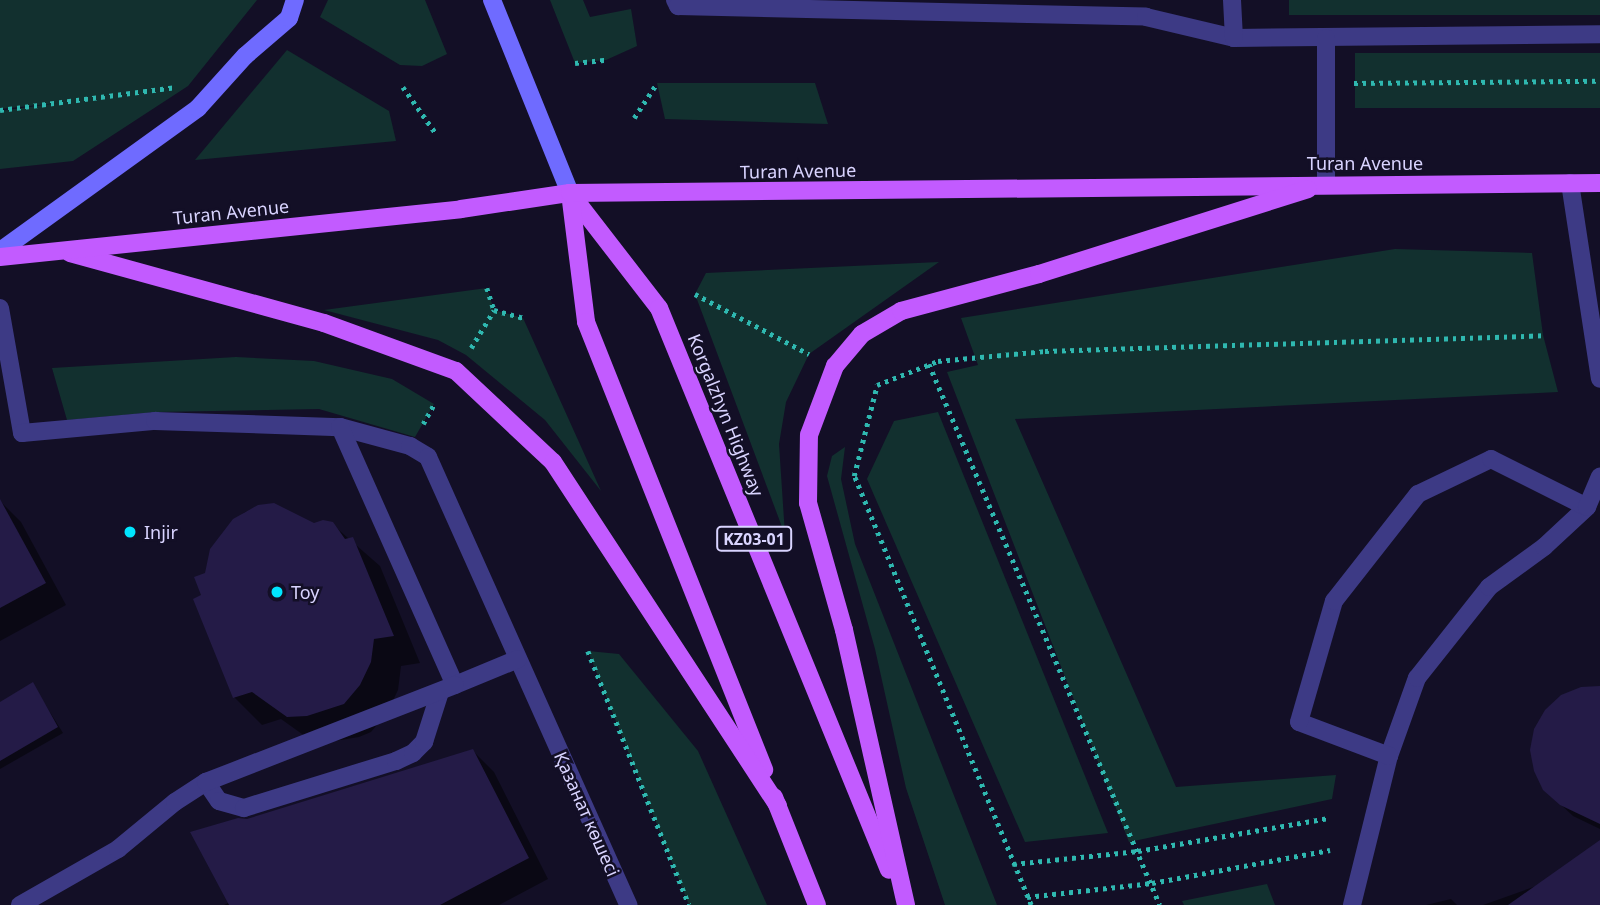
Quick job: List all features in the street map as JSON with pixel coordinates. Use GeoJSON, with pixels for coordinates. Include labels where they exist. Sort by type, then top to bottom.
{"type":"FeatureCollection","features":[{"type":"Feature","properties":{"kind":"main road"},"geometry":{"type":"LineString","coordinates":[[0,251],[198,108],[245,56],[289,18],[295,0]]}},
{"type":"Feature","properties":{"kind":"main road","name":"Korgalzhyn Highway"},"geometry":{"type":"LineString","coordinates":[[492,0],[570,193],[586,322],[817,905]]}},
{"type":"Feature","properties":{"kind":"main road","name":"Turan Avenue"},"geometry":{"type":"LineString","coordinates":[[0,257],[461,209],[570,193],[1600,183]]}},
{"type":"Feature","properties":{"kind":"main road"},"geometry":{"type":"LineString","coordinates":[[905,905],[845,630],[808,503],[809,435],[835,366],[862,334],[901,311],[1039,274],[1326,184]]}},
{"type":"Feature","properties":{"kind":"main road","name":"Korgalzhyn Highway"},"geometry":{"type":"LineString","coordinates":[[570,193],[659,308],[905,905]]}},
{"type":"Feature","properties":{"kind":"main road"},"geometry":{"type":"LineString","coordinates":[[60,251],[324,323],[456,371],[553,462],[778,806]]}},
{"type":"Feature","properties":{"kind":"lane"},"geometry":{"type":"LineString","coordinates":[[675,0],[678,6],[1146,9],[1234,38],[1600,34]]}},
{"type":"Feature","properties":{"kind":"lane"},"geometry":{"type":"LineString","coordinates":[[1232,0],[1234,38]]}},
{"type":"Feature","properties":{"kind":"lane"},"geometry":{"type":"LineString","coordinates":[[1326,38],[1326,184]]}},
{"type":"Feature","properties":{"kind":"lane"},"geometry":{"type":"LineString","coordinates":[[1570,183],[1600,379]]}},
{"type":"Feature","properties":{"kind":"lane","name":"Қазанат көшесі"},"geometry":{"type":"LineString","coordinates":[[0,308],[22,432],[155,421],[340,427],[410,446],[428,457],[628,905]]}},
{"type":"Feature","properties":{"kind":"lane"},"geometry":{"type":"LineString","coordinates":[[206,782],[219,801],[244,808],[396,761],[412,753],[424,742],[448,688],[340,427]]}},
{"type":"Feature","properties":{"kind":"lane"},"geometry":{"type":"LineString","coordinates":[[1389,756],[1299,722],[1334,601],[1418,494],[1491,459],[1587,508]]}},
{"type":"Feature","properties":{"kind":"lane"},"geometry":{"type":"LineString","coordinates":[[1352,905],[1389,756],[1418,678],[1489,587],[1544,547],[1587,508],[1600,477]]}},
{"type":"Feature","properties":{"kind":"lane"},"geometry":{"type":"LineString","coordinates":[[20,905],[118,849],[175,802],[206,782],[518,659]]}},
{"type":"Feature","properties":{"kind":"path"},"geometry":{"type":"LineString","coordinates":[[575,63],[606,60]]}},
{"type":"Feature","properties":{"kind":"path"},"geometry":{"type":"LineString","coordinates":[[1353,83],[1600,81]]}},
{"type":"Feature","properties":{"kind":"path"},"geometry":{"type":"LineString","coordinates":[[634,118],[657,83]]}},
{"type":"Feature","properties":{"kind":"path"},"geometry":{"type":"LineString","coordinates":[[0,110],[188,86]]}},
{"type":"Feature","properties":{"kind":"path"},"geometry":{"type":"LineString","coordinates":[[403,87],[435,132]]}},
{"type":"Feature","properties":{"kind":"path"},"geometry":{"type":"LineString","coordinates":[[466,355],[494,310],[487,288]]}},
{"type":"Feature","properties":{"kind":"path"},"geometry":{"type":"LineString","coordinates":[[695,295],[809,354]]}},
{"type":"Feature","properties":{"kind":"path"},"geometry":{"type":"LineString","coordinates":[[494,310],[523,318]]}},
{"type":"Feature","properties":{"kind":"path"},"geometry":{"type":"LineString","coordinates":[[1031,905],[854,476],[877,385],[929,364],[1045,351],[1543,335]]}},
{"type":"Feature","properties":{"kind":"path"},"geometry":{"type":"LineString","coordinates":[[929,364],[1160,905]]}},
{"type":"Feature","properties":{"kind":"path"},"geometry":{"type":"LineString","coordinates":[[588,651],[689,905]]}},
{"type":"Feature","properties":{"kind":"path"},"geometry":{"type":"LineString","coordinates":[[1013,864],[1138,851],[1331,818]]}},
{"type":"Feature","properties":{"kind":"path"},"geometry":{"type":"LineString","coordinates":[[1027,897],[1152,883],[1330,850]]}},
{"type":"Feature","properties":{"kind":"green space"},"geometry":{"type":"Polygon","coordinates":[[[0,0],[257,0],[188,86],[73,161],[0,169],[0,111],[58,103],[0,109],[0,0]]]}},
{"type":"Feature","properties":{"kind":"green space"},"geometry":{"type":"Polygon","coordinates":[[[328,0],[425,0],[447,54],[422,66],[400,65],[320,17],[328,0]]]}},
{"type":"Feature","properties":{"kind":"green space"},"geometry":{"type":"Polygon","coordinates":[[[550,0],[583,0],[590,17],[631,9],[637,46],[606,60],[575,63],[550,0]]]}},
{"type":"Feature","properties":{"kind":"green space"},"geometry":{"type":"Polygon","coordinates":[[[1289,0],[1600,0],[1600,15],[1289,15],[1289,0]]]}},
{"type":"Feature","properties":{"kind":"green space"},"geometry":{"type":"Polygon","coordinates":[[[287,50],[389,111],[396,141],[195,160],[287,50]]]}},
{"type":"Feature","properties":{"kind":"green space"},"geometry":{"type":"Polygon","coordinates":[[[1355,53],[1600,53],[1600,108],[1355,108],[1355,53]]]}},
{"type":"Feature","properties":{"kind":"green space"},"geometry":{"type":"Polygon","coordinates":[[[657,83],[815,83],[828,124],[665,119],[657,83]]]}},
{"type":"Feature","properties":{"kind":"green space"},"geometry":{"type":"Polygon","coordinates":[[[1395,249],[1532,253],[1543,335],[1558,392],[1015,419],[1176,787],[1336,775],[1332,799],[1129,842],[947,372],[978,365],[961,318],[1395,249]]]}},
{"type":"Feature","properties":{"kind":"green space"},"geometry":{"type":"Polygon","coordinates":[[[939,262],[809,354],[786,402],[779,444],[785,535],[695,294],[706,273],[939,262]]]}},
{"type":"Feature","properties":{"kind":"green space"},"geometry":{"type":"Polygon","coordinates":[[[487,288],[494,310],[523,318],[601,491],[545,420],[466,355],[438,340],[324,310],[487,288]]]}},
{"type":"Feature","properties":{"kind":"green space"},"geometry":{"type":"Polygon","coordinates":[[[236,357],[314,361],[392,379],[434,404],[415,437],[319,409],[157,412],[67,420],[52,368],[236,357]]]}},
{"type":"Feature","properties":{"kind":"green space"},"geometry":{"type":"Polygon","coordinates":[[[938,412],[1108,833],[1025,842],[867,479],[894,421],[938,412]]]}},
{"type":"Feature","properties":{"kind":"green space"},"geometry":{"type":"Polygon","coordinates":[[[845,447],[841,479],[855,544],[997,905],[945,905],[906,788],[875,649],[827,476],[832,456],[845,447]]]}},
{"type":"Feature","properties":{"kind":"green space"},"geometry":{"type":"Polygon","coordinates":[[[588,651],[619,654],[698,751],[767,905],[689,905],[588,651]]]}},
{"type":"Feature","properties":{"kind":"green space"},"geometry":{"type":"Polygon","coordinates":[[[1267,884],[1275,905],[1184,905],[1182,901],[1267,884]]]}},
{"type":"Feature","properties":{"kind":"building"},"geometry":{"type":"Polygon","coordinates":[[[0,499],[46,583],[0,608],[0,499]]]}},
{"type":"Feature","properties":{"kind":"building"},"geometry":{"type":"Polygon","coordinates":[[[274,503],[314,523],[323,520],[333,522],[345,539],[353,537],[394,636],[374,639],[371,662],[360,685],[344,704],[307,716],[287,717],[252,692],[233,698],[193,599],[201,595],[194,577],[205,573],[210,549],[233,519],[258,505],[274,503]]]}},
{"type":"Feature","properties":{"kind":"building"},"geometry":{"type":"Polygon","coordinates":[[[33,682],[58,727],[0,761],[0,702],[33,682]]]}},
{"type":"Feature","properties":{"kind":"building"},"geometry":{"type":"Polygon","coordinates":[[[1600,686],[1600,824],[1560,805],[1543,790],[1534,771],[1530,750],[1534,729],[1545,710],[1561,695],[1581,687],[1600,686]]]}},
{"type":"Feature","properties":{"kind":"building"},"geometry":{"type":"Polygon","coordinates":[[[473,749],[529,858],[440,905],[229,905],[190,832],[238,818],[247,819],[473,749]]]}},
{"type":"Feature","properties":{"kind":"building"},"geometry":{"type":"Polygon","coordinates":[[[1600,840],[1600,905],[1508,905],[1600,840]]]}},
{"type":"Feature","properties":{"kind":"place","name":"Injir"},"geometry":{"type":"Point","coordinates":[130,532]}},
{"type":"Feature","properties":{"kind":"place","name":"Toy"},"geometry":{"type":"Point","coordinates":[277,592]}}]}
